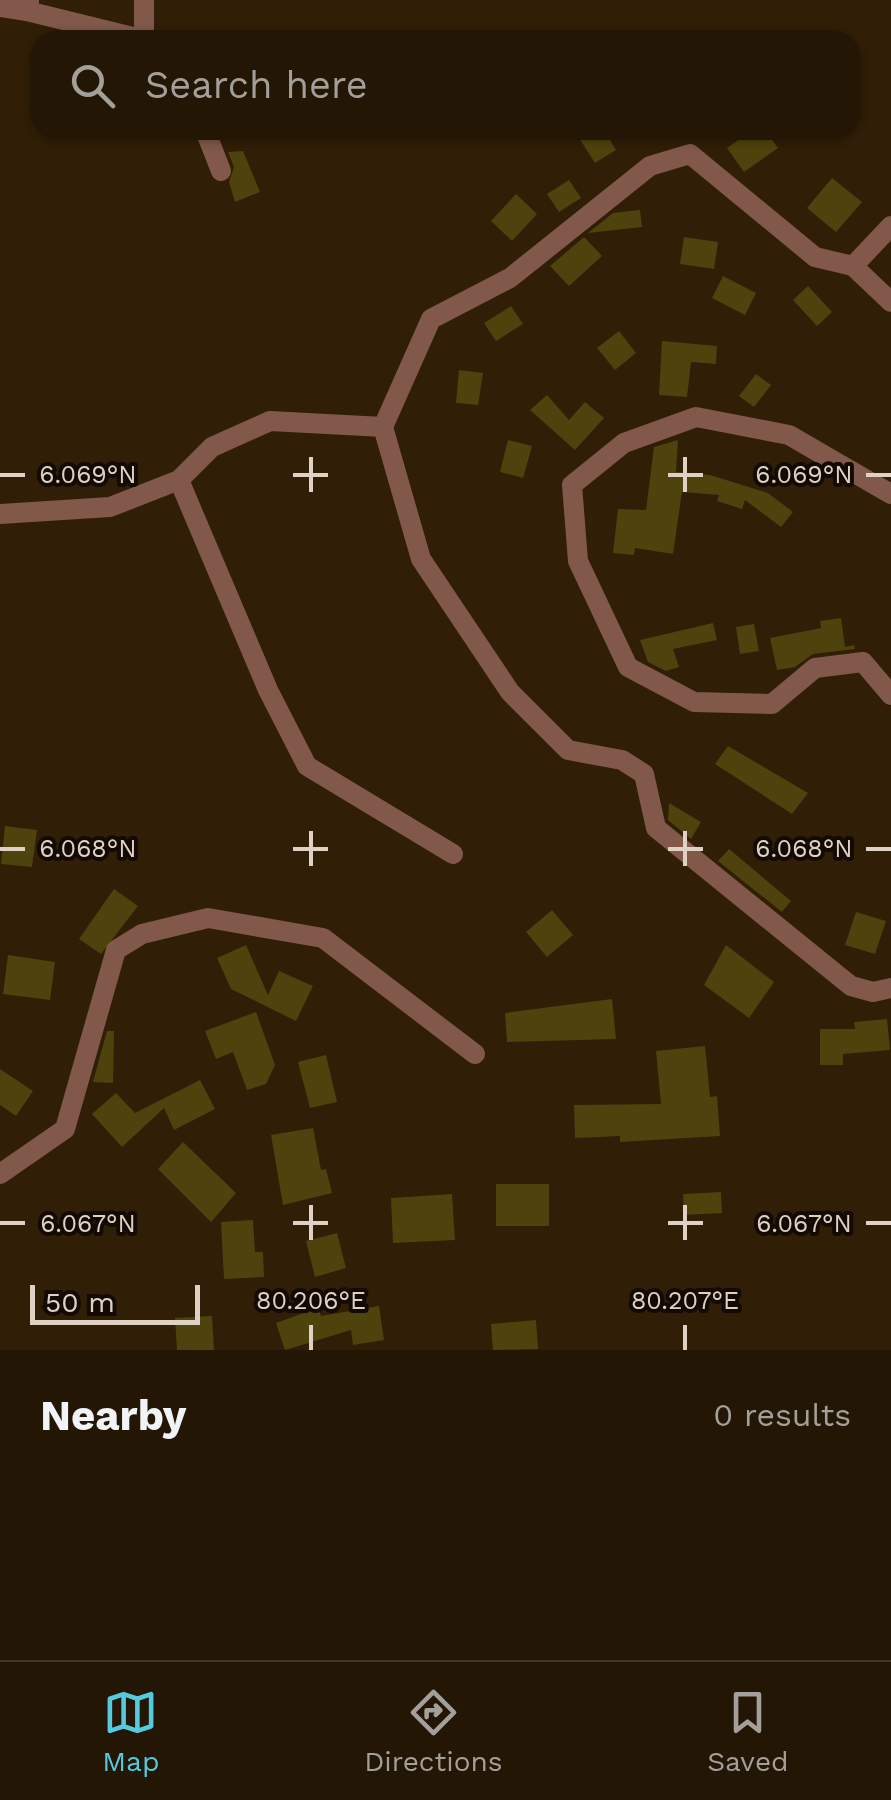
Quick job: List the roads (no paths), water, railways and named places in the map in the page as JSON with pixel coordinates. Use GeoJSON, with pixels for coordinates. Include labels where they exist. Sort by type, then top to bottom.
{"type":"FeatureCollection","features":[{"type":"Feature","properties":{"kind":"street"},"geometry":{"type":"LineString","coordinates":[[144,0],[144,30]]}},
{"type":"Feature","properties":{"kind":"street"},"geometry":{"type":"LineString","coordinates":[[0,7],[28,6],[110,30]]}},
{"type":"Feature","properties":{"kind":"street"},"geometry":{"type":"LineString","coordinates":[[208,140],[221,170]]}},
{"type":"Feature","properties":{"kind":"street"},"geometry":{"type":"LineString","coordinates":[[891,302],[853,266],[815,257],[690,154],[650,166],[510,278],[431,320],[383,427],[421,559],[510,692],[568,750],[622,760],[644,774],[656,828],[851,986],[873,992],[891,988]]}},
{"type":"Feature","properties":{"kind":"street"},"geometry":{"type":"LineString","coordinates":[[853,266],[891,226]]}},
{"type":"Feature","properties":{"kind":"street"},"geometry":{"type":"LineString","coordinates":[[891,494],[788,435],[696,417],[624,443],[572,485],[578,561],[628,666],[694,702],[772,704],[815,668],[863,662],[891,695]]}},
{"type":"Feature","properties":{"kind":"street"},"geometry":{"type":"LineString","coordinates":[[0,514],[110,507],[179,480],[212,447],[270,421],[383,427]]}},
{"type":"Feature","properties":{"kind":"street"},"geometry":{"type":"LineString","coordinates":[[179,480],[268,690],[306,766],[453,854]]}},
{"type":"Feature","properties":{"kind":"street"},"geometry":{"type":"LineString","coordinates":[[0,1174],[66,1129],[116,950],[142,934],[208,918],[323,938],[476,1054]]}}]}
